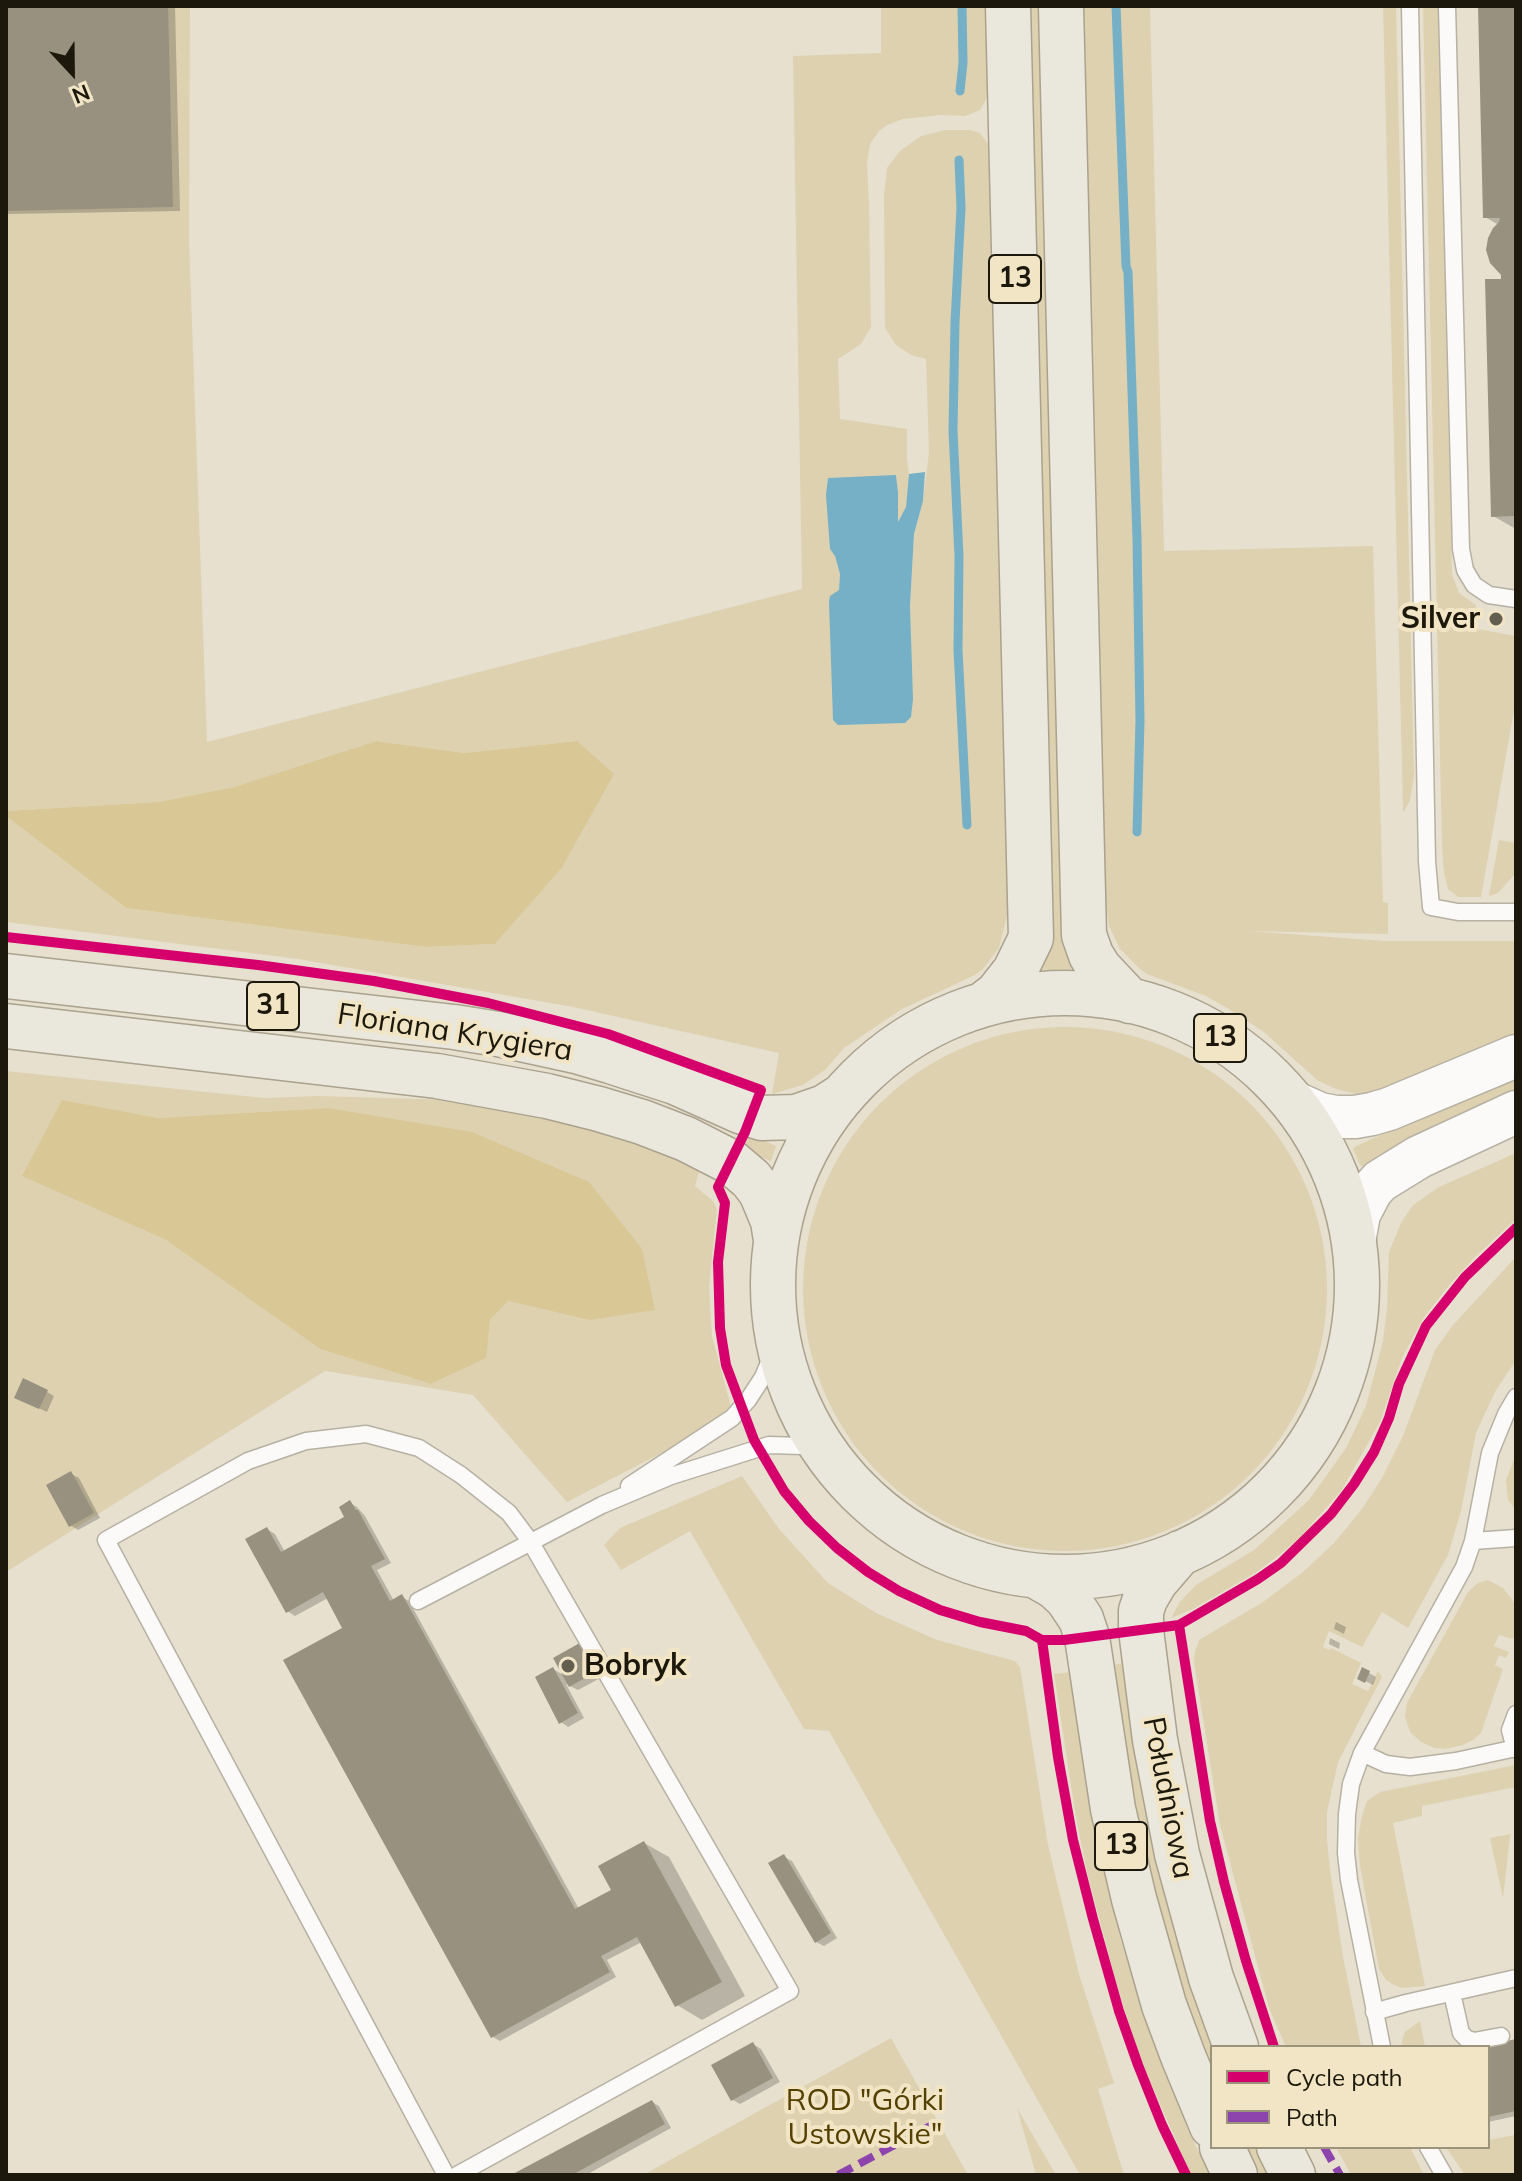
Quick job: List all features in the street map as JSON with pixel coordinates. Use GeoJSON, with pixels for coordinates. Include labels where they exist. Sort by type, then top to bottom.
{"type":"FeatureCollection","features":[{"type":"Feature","properties":{"kind":"main road","name":"13"},"geometry":{"type":"LineString","coordinates":[[984,1004],[997,994],[1015,971],[1031,939],[1008,6]]}},
{"type":"Feature","properties":{"kind":"main road","name":"13"},"geometry":{"type":"LineString","coordinates":[[1061,6],[1084,935],[1099,968],[1130,1001]]}},
{"type":"Feature","properties":{"kind":"main road","name":"Floriana Krygiera"},"geometry":{"type":"LineString","coordinates":[[6,976],[498,1034],[576,1051],[633,1068],[762,1118],[796,1117],[825,1107],[842,1096]]}},
{"type":"Feature","properties":{"kind":"main road","name":"13"},"geometry":{"type":"LineString","coordinates":[[1036,1576],[965,1560],[920,1539],[870,1504],[845,1478],[829,1459],[804,1417],[785,1372],[777,1335],[772,1275],[784,1203],[802,1157],[842,1096],[896,1046],[939,1022],[984,1004],[1008,999],[1057,993],[1106,996],[1177,1015],[1220,1038],[1259,1067],[1293,1102],[1331,1164],[1348,1210],[1357,1283],[1353,1331],[1342,1379],[1322,1424],[1295,1465],[1262,1500],[1223,1530],[1180,1553]]}},
{"type":"Feature","properties":{"kind":"main road","name":"Floriana Krygiera"},"geometry":{"type":"LineString","coordinates":[[6,1026],[437,1076],[599,1109],[686,1139],[731,1162],[761,1192],[773,1221],[776,1240]]}},
{"type":"Feature","properties":{"kind":"main road"},"geometry":{"type":"LineString","coordinates":[[1036,1576],[1109,1574],[1180,1553]]}},
{"type":"Feature","properties":{"kind":"main road","name":"Południowa"},"geometry":{"type":"LineString","coordinates":[[1180,1553],[1145,1599],[1141,1611],[1141,1630],[1155,1740],[1177,1854],[1211,1978],[1235,2045]]}},
{"type":"Feature","properties":{"kind":"main road","name":"Południowa"},"geometry":{"type":"LineString","coordinates":[[1036,1576],[1067,1598],[1081,1619],[1087,1637],[1113,1809],[1134,1899],[1164,2005],[1210,2121]]}},
{"type":"Feature","properties":{"kind":"main road"},"geometry":{"type":"LineString","coordinates":[[1223,2149],[1235,2175]]}},
{"type":"Feature","properties":{"kind":"main road"},"geometry":{"type":"LineString","coordinates":[[1280,2149],[1293,2175]]}},
{"type":"Feature","properties":{"kind":"street"},"geometry":{"type":"LineString","coordinates":[[1293,1102],[1336,1117],[1372,1114],[1516,1056]]}},
{"type":"Feature","properties":{"kind":"street"},"geometry":{"type":"LineString","coordinates":[[1354,1242],[1359,1214],[1380,1181],[1419,1157],[1516,1112]]}},
{"type":"Feature","properties":{"kind":"lane"},"geometry":{"type":"LineString","coordinates":[[1410,6],[1427,861],[1431,907],[1458,912],[1516,912]]}},
{"type":"Feature","properties":{"kind":"lane"},"geometry":{"type":"LineString","coordinates":[[1447,6],[1461,549],[1465,570],[1474,585],[1489,595],[1516,599]]}},
{"type":"Feature","properties":{"kind":"lane"},"geometry":{"type":"LineString","coordinates":[[602,1505],[732,1418],[763,1377],[777,1335]]}},
{"type":"Feature","properties":{"kind":"lane"},"geometry":{"type":"LineString","coordinates":[[1382,2045],[1349,1880],[1346,1853],[1351,1784],[1362,1753],[1464,1567],[1473,1541],[1490,1453],[1516,1397]]}},
{"type":"Feature","properties":{"kind":"lane"},"geometry":{"type":"LineString","coordinates":[[446,2175],[106,1540],[248,1461],[306,1441],[366,1434],[419,1448],[461,1475],[509,1513],[530,1541],[790,1991],[457,2175]]}},
{"type":"Feature","properties":{"kind":"lane"},"geometry":{"type":"LineString","coordinates":[[418,1601],[602,1505],[671,1476],[769,1445],[802,1446],[829,1459]]}},
{"type":"Feature","properties":{"kind":"lane"},"geometry":{"type":"LineString","coordinates":[[1473,1541],[1516,1538]]}},
{"type":"Feature","properties":{"kind":"lane"},"geometry":{"type":"LineString","coordinates":[[1362,1753],[1386,1764],[1410,1767],[1515,1748],[1510,1730],[1516,1714]]}},
{"type":"Feature","properties":{"kind":"lane"},"geometry":{"type":"LineString","coordinates":[[1374,2012],[1516,1978]]}},
{"type":"Feature","properties":{"kind":"lane"},"geometry":{"type":"LineString","coordinates":[[1454,2002],[1461,2033],[1467,2039],[1474,2041],[1501,2036]]}},
{"type":"Feature","properties":{"kind":"lane"},"geometry":{"type":"LineString","coordinates":[[1429,2149],[1444,2175]]}},
{"type":"Feature","properties":{"kind":"green space"},"geometry":{"type":"Polygon","coordinates":[[[6,6],[190,6],[189,239],[207,742],[802,589],[793,56],[881,53],[881,6],[986,6],[988,96],[980,110],[965,116],[903,119],[879,131],[870,144],[867,164],[871,327],[861,344],[838,359],[840,419],[907,429],[909,474],[906,508],[897,524],[896,475],[835,556],[840,574],[839,590],[912,711],[910,606],[914,534],[923,501],[929,452],[926,359],[911,355],[896,345],[885,328],[884,195],[887,168],[900,151],[921,136],[945,130],[980,133],[990,147],[1008,912],[999,948],[983,969],[902,1009],[844,1048],[825,1070],[803,1085],[772,1094],[779,1053],[573,1007],[298,959],[6,922],[6,816],[126,908],[425,947],[495,944],[561,869],[577,741],[464,753],[376,741],[234,787],[158,802],[6,811],[6,6]]]}},
{"type":"Feature","properties":{"kind":"green space"},"geometry":{"type":"Polygon","coordinates":[[[1026,6],[1044,6],[1076,965],[1072,969],[1037,970],[1026,6]]]}},
{"type":"Feature","properties":{"kind":"green space"},"geometry":{"type":"Polygon","coordinates":[[[1084,6],[1150,6],[1164,551],[1373,546],[1383,902],[1388,903],[1388,934],[1249,931],[1384,941],[1516,941],[1516,1035],[1394,1090],[1376,1095],[1355,1094],[1317,1080],[1264,1032],[1227,1008],[1206,996],[1147,974],[1120,949],[1109,926],[1106,905],[1084,6]]]}},
{"type":"Feature","properties":{"kind":"green space"},"geometry":{"type":"Polygon","coordinates":[[[1383,6],[1396,6],[1414,775],[1410,800],[1404,812],[1403,809],[1383,6]]]}},
{"type":"Feature","properties":{"kind":"green space"},"geometry":{"type":"Polygon","coordinates":[[[1423,6],[1438,6],[1452,574],[1459,593],[1476,605],[1472,628],[1516,636],[1516,699],[1481,897],[1458,897],[1448,889],[1442,846],[1423,6]]]}},
{"type":"Feature","properties":{"kind":"green space"},"geometry":{"type":"Polygon","coordinates":[[[1499,840],[1516,843],[1515,874],[1498,893],[1489,896],[1499,840]]]}},
{"type":"Feature","properties":{"kind":"green space"},"geometry":{"type":"Polygon","coordinates":[[[1065,1027],[1116,1032],[1165,1047],[1211,1071],[1250,1104],[1283,1143],[1307,1189],[1322,1238],[1327,1289],[1322,1340],[1307,1389],[1283,1435],[1250,1474],[1211,1507],[1165,1531],[1116,1546],[1065,1551],[1014,1546],[965,1531],[919,1507],[880,1474],[847,1435],[823,1389],[808,1340],[803,1289],[808,1238],[823,1189],[847,1143],[880,1104],[919,1071],[965,1047],[1014,1032],[1065,1027]]]}},
{"type":"Feature","properties":{"kind":"green space"},"geometry":{"type":"Polygon","coordinates":[[[6,1071],[264,1098],[319,1096],[489,1101],[638,1141],[700,1169],[695,1186],[713,1201],[717,1209],[709,1287],[712,1336],[731,1407],[702,1432],[567,1502],[473,1395],[325,1371],[6,1572],[6,1071]],[[62,1101],[23,1176],[166,1240],[320,1349],[431,1384],[485,1358],[490,1320],[508,1301],[589,1320],[328,1108],[158,1118],[62,1101]]]}},
{"type":"Feature","properties":{"kind":"green space"},"geometry":{"type":"Polygon","coordinates":[[[1516,1075],[1516,1098],[1363,1167],[1360,1165],[1353,1149],[1356,1146],[1516,1075]]]}},
{"type":"Feature","properties":{"kind":"green space"},"geometry":{"type":"Polygon","coordinates":[[[750,1134],[776,1146],[771,1161],[743,1150],[750,1134]]]}},
{"type":"Feature","properties":{"kind":"green space"},"geometry":{"type":"Polygon","coordinates":[[[1516,1153],[1516,1219],[1476,1256],[1424,1317],[1402,1358],[1380,1422],[1341,1491],[1301,1536],[1277,1557],[1193,1609],[1171,1618],[1180,1602],[1196,1585],[1254,1550],[1309,1500],[1346,1448],[1366,1406],[1383,1341],[1389,1252],[1401,1223],[1413,1205],[1439,1187],[1516,1153]]]}},
{"type":"Feature","properties":{"kind":"green space"},"geometry":{"type":"Polygon","coordinates":[[[1516,1257],[1516,1360],[1495,1392],[1476,1433],[1461,1511],[1448,1555],[1408,1628],[1382,1612],[1362,1647],[1329,1631],[1323,1647],[1361,1663],[1352,1684],[1368,1691],[1378,1671],[1382,1677],[1338,1762],[1327,1812],[1330,1870],[1361,2045],[1285,2045],[1269,2008],[1220,1825],[1194,1662],[1195,1652],[1199,1640],[1263,1602],[1303,1572],[1334,1543],[1362,1509],[1403,1436],[1435,1350],[1453,1325],[1516,1257]]]}},
{"type":"Feature","properties":{"kind":"green space"},"geometry":{"type":"Polygon","coordinates":[[[1516,1454],[1516,1510],[1508,1500],[1506,1480],[1516,1454]]]}},
{"type":"Feature","properties":{"kind":"green space"},"geometry":{"type":"Polygon","coordinates":[[[742,1476],[779,1529],[828,1583],[876,1613],[937,1640],[1015,1661],[1020,1667],[1048,1845],[1079,1974],[1114,2083],[1098,2089],[1124,2175],[1080,2175],[829,1731],[804,1729],[690,1531],[621,1570],[604,1545],[620,1528],[742,1476]]]}},
{"type":"Feature","properties":{"kind":"green space"},"geometry":{"type":"Polygon","coordinates":[[[1488,1580],[1503,1588],[1513,1601],[1516,1631],[1513,1639],[1499,1635],[1494,1646],[1509,1652],[1506,1658],[1499,1655],[1495,1665],[1503,1669],[1481,1733],[1463,1745],[1435,1748],[1421,1742],[1410,1732],[1405,1716],[1407,1703],[1468,1592],[1478,1583],[1488,1580]]]}},
{"type":"Feature","properties":{"kind":"green space"},"geometry":{"type":"Polygon","coordinates":[[[1126,1663],[1215,2045],[1210,2045],[1210,2075],[1192,2030],[1139,1839],[1112,1665],[1126,1663]]]}},
{"type":"Feature","properties":{"kind":"green space"},"geometry":{"type":"Polygon","coordinates":[[[1073,1672],[1102,1860],[1120,1938],[1144,2015],[1187,2128],[1210,2175],[1191,2175],[1139,2056],[1116,1982],[1076,1818],[1054,1674],[1073,1672]]]}},
{"type":"Feature","properties":{"kind":"green space"},"geometry":{"type":"Polygon","coordinates":[[[1516,1765],[1516,1787],[1422,1806],[1422,1816],[1393,1823],[1425,1986],[1402,1988],[1394,1985],[1386,1980],[1379,1969],[1360,1866],[1358,1838],[1367,1801],[1380,1792],[1516,1765]]]}},
{"type":"Feature","properties":{"kind":"green space"},"geometry":{"type":"Polygon","coordinates":[[[1511,1834],[1510,1837],[1503,1898],[1490,1838],[1511,1834]]]}},
{"type":"Feature","properties":{"kind":"green space"},"geometry":{"type":"Polygon","coordinates":[[[1420,2021],[1425,2045],[1403,2045],[1405,2032],[1420,2021]]]}},
{"type":"Feature","properties":{"kind":"green space","name":"ROD \"Górki Ustowskie\""},"geometry":{"type":"Polygon","coordinates":[[[891,2038],[968,2175],[643,2175],[891,2038]]]}},
{"type":"Feature","properties":{"kind":"green space"},"geometry":{"type":"Polygon","coordinates":[[[1017,2108],[1056,2175],[1036,2175],[1017,2108]]]}},
{"type":"Feature","properties":{"kind":"green space"},"geometry":{"type":"Polygon","coordinates":[[[1515,2135],[1516,2175],[1465,2175],[1447,2149],[1490,2149],[1490,2140],[1515,2135]]]}},
{"type":"Feature","properties":{"kind":"green space"},"geometry":{"type":"Polygon","coordinates":[[[1242,2149],[1259,2149],[1272,2175],[1254,2175],[1242,2149]]]}},
{"type":"Feature","properties":{"kind":"green space"},"geometry":{"type":"Polygon","coordinates":[[[1337,2149],[1411,2149],[1424,2175],[1351,2175],[1337,2149]]]}},
{"type":"Feature","properties":{"kind":"shaded area"},"geometry":{"type":"Polygon","coordinates":[[[376,741],[464,753],[577,741],[614,774],[561,869],[495,944],[425,947],[126,908],[6,816],[6,811],[158,802],[234,787],[376,741]]]}},
{"type":"Feature","properties":{"kind":"shaded area"},"geometry":{"type":"Polygon","coordinates":[[[62,1100],[158,1118],[328,1108],[472,1132],[589,1182],[642,1249],[655,1310],[589,1320],[508,1301],[490,1320],[486,1358],[431,1384],[320,1349],[166,1240],[22,1176],[62,1100]]]}},
{"type":"Feature","properties":{"kind":"water"},"geometry":{"type":"Polygon","coordinates":[[[925,472],[923,501],[914,534],[910,606],[911,717],[905,723],[838,725],[833,720],[829,602],[830,596],[839,590],[840,574],[830,549],[826,495],[828,478],[896,475],[898,522],[906,507],[909,474],[925,472]]]}},
{"type":"Feature","properties":{"kind":"building"},"geometry":{"type":"Polygon","coordinates":[[[6,6],[168,6],[173,207],[6,211],[6,6]]]}},
{"type":"Feature","properties":{"kind":"building"},"geometry":{"type":"Polygon","coordinates":[[[1478,6],[1516,6],[1516,516],[1491,517],[1485,279],[1501,279],[1490,263],[1486,250],[1488,238],[1500,218],[1483,218],[1478,6]]]}},
{"type":"Feature","properties":{"kind":"building"},"geometry":{"type":"Polygon","coordinates":[[[23,1378],[48,1390],[39,1409],[14,1398],[23,1378]]]}},
{"type":"Feature","properties":{"kind":"building"},"geometry":{"type":"Polygon","coordinates":[[[71,1471],[94,1513],[69,1527],[46,1485],[71,1471]]]}},
{"type":"Feature","properties":{"kind":"building"},"geometry":{"type":"Polygon","coordinates":[[[350,1500],[385,1559],[371,1566],[390,1601],[402,1594],[575,1909],[611,1890],[598,1866],[644,1841],[722,1982],[675,2007],[637,1937],[601,1956],[610,1972],[491,2038],[283,1660],[342,1628],[323,1592],[286,1613],[245,1539],[267,1527],[281,1552],[344,1517],[339,1507],[350,1500]]]}},
{"type":"Feature","properties":{"kind":"building"},"geometry":{"type":"Polygon","coordinates":[[[585,1640],[601,1669],[569,1687],[553,1658],[585,1640]]]}},
{"type":"Feature","properties":{"kind":"building"},"geometry":{"type":"Polygon","coordinates":[[[553,1667],[578,1713],[559,1724],[535,1677],[553,1667]]]}},
{"type":"Feature","properties":{"kind":"building"},"geometry":{"type":"Polygon","coordinates":[[[1362,1667],[1370,1671],[1365,1683],[1357,1679],[1362,1667]]]}},
{"type":"Feature","properties":{"kind":"building"},"geometry":{"type":"Polygon","coordinates":[[[784,1854],[831,1933],[815,1943],[768,1863],[784,1854]]]}},
{"type":"Feature","properties":{"kind":"building"},"geometry":{"type":"Polygon","coordinates":[[[1516,2039],[1516,2111],[1490,2117],[1488,2045],[1516,2039]]]}},
{"type":"Feature","properties":{"kind":"building"},"geometry":{"type":"Polygon","coordinates":[[[753,2042],[773,2078],[731,2101],[711,2065],[753,2042]]]}},
{"type":"Feature","properties":{"kind":"building"},"geometry":{"type":"Polygon","coordinates":[[[652,2100],[665,2124],[572,2175],[511,2175],[652,2100]]]}},
{"type":"Feature","properties":{"kind":"waterway"},"geometry":{"type":"LineString","coordinates":[[960,91],[962,6]]}},
{"type":"Feature","properties":{"kind":"waterway"},"geometry":{"type":"LineString","coordinates":[[1116,6],[1137,539],[1140,721],[1137,832]]}},
{"type":"Feature","properties":{"kind":"waterway"},"geometry":{"type":"LineString","coordinates":[[959,160],[961,208],[953,431],[959,556],[958,650],[967,825]]}},
{"type":"Feature","properties":{"kind":"marked path"},"geometry":{"type":"LineString","coordinates":[[838,2175],[938,2122]]}},
{"type":"Feature","properties":{"kind":"marked path"},"geometry":{"type":"LineString","coordinates":[[1325,2149],[1340,2175]]}},
{"type":"Feature","properties":{"kind":"cycle path"},"geometry":{"type":"LineString","coordinates":[[6,937],[258,965],[374,981],[488,1003],[608,1034],[761,1090],[718,1187],[725,1203],[718,1262],[720,1328],[726,1365],[754,1440],[784,1491],[809,1521],[868,1572],[940,1610],[1026,1631],[1042,1640],[1179,1625],[1281,1563],[1331,1514],[1374,1452],[1399,1384],[1426,1326],[1465,1277],[1516,1228]]}},
{"type":"Feature","properties":{"kind":"cycle path"},"geometry":{"type":"LineString","coordinates":[[1179,1625],[1210,1821],[1246,1961],[1273,2045]]}},
{"type":"Feature","properties":{"kind":"cycle path"},"geometry":{"type":"LineString","coordinates":[[1042,1640],[1073,1840],[1093,1919],[1138,2065],[1186,2175]]}},
{"type":"Feature","properties":{"kind":"place","name":"Silver"},"geometry":{"type":"Point","coordinates":[1496,619]}},
{"type":"Feature","properties":{"kind":"place","name":"Bobryk"},"geometry":{"type":"Point","coordinates":[568,1666]}}]}
